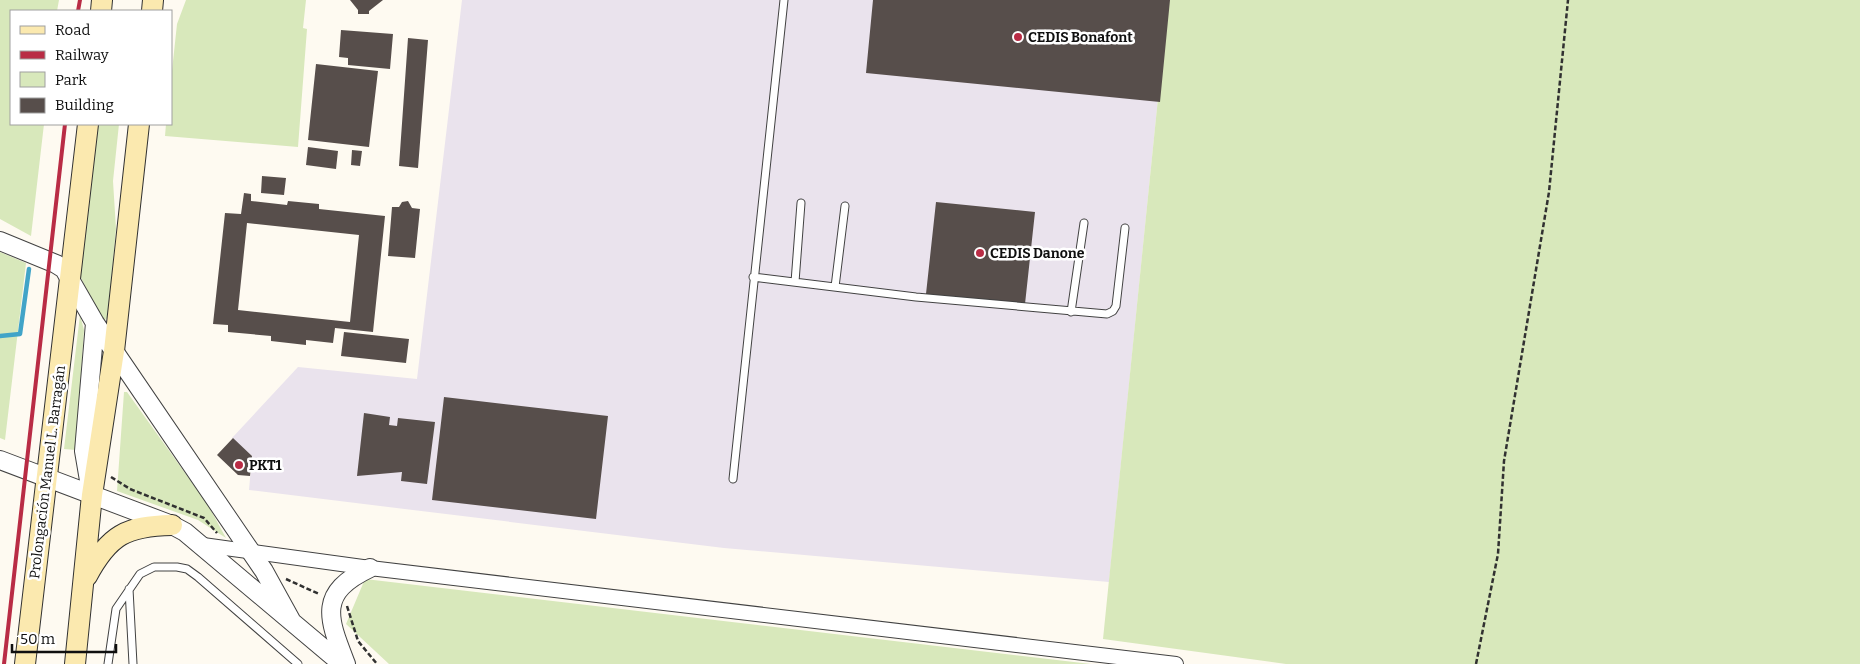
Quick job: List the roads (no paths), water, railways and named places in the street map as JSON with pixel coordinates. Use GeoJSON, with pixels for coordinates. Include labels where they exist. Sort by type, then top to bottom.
{"type":"FeatureCollection","features":[{"type":"Feature","properties":{"kind":"main road","name":"Prolongación Manuel L. Barragán"},"geometry":{"type":"LineString","coordinates":[[25,664],[88,125]]}},
{"type":"Feature","properties":{"kind":"main road"},"geometry":{"type":"LineString","coordinates":[[125,125],[121,173],[123,188],[130,209]]}},
{"type":"Feature","properties":{"kind":"main road"},"geometry":{"type":"LineString","coordinates":[[75,664],[92,495],[114,350],[139,125]]}},
{"type":"Feature","properties":{"kind":"main road"},"geometry":{"type":"LineString","coordinates":[[83,585],[99,554],[116,538],[135,528],[172,525]]}},
{"type":"Feature","properties":{"kind":"street"},"geometry":{"type":"LineString","coordinates":[[0,242],[64,269],[95,323],[251,552],[291,620]]}},
{"type":"Feature","properties":{"kind":"street"},"geometry":{"type":"LineString","coordinates":[[92,495],[84,451],[95,323]]}},
{"type":"Feature","properties":{"kind":"street"},"geometry":{"type":"LineString","coordinates":[[0,460],[172,525],[203,546],[344,664]]}},
{"type":"Feature","properties":{"kind":"street"},"geometry":{"type":"LineString","coordinates":[[203,546],[370,568],[1176,664]]}},
{"type":"Feature","properties":{"kind":"street"},"geometry":{"type":"LineString","coordinates":[[344,664],[333,629],[332,607],[341,584],[370,568]]}},
{"type":"Feature","properties":{"kind":"lane"},"geometry":{"type":"LineString","coordinates":[[733,480],[753,277],[784,0]]}},
{"type":"Feature","properties":{"kind":"lane"},"geometry":{"type":"LineString","coordinates":[[794,282],[801,203]]}},
{"type":"Feature","properties":{"kind":"lane"},"geometry":{"type":"LineString","coordinates":[[835,287],[845,206]]}},
{"type":"Feature","properties":{"kind":"lane"},"geometry":{"type":"LineString","coordinates":[[1071,312],[1084,223]]}},
{"type":"Feature","properties":{"kind":"lane"},"geometry":{"type":"LineString","coordinates":[[753,277],[1071,312],[1097,314],[1113,312],[1118,294],[1124,228]]}},
{"type":"Feature","properties":{"kind":"lane"},"geometry":{"type":"LineString","coordinates":[[108,664],[116,609],[140,574],[154,567],[187,569],[235,608],[298,664]]}},
{"type":"Feature","properties":{"kind":"lane"},"geometry":{"type":"LineString","coordinates":[[129,589],[134,664]]}},
{"type":"Feature","properties":{"kind":"waterway"},"geometry":{"type":"LineString","coordinates":[[0,336],[20,334],[29,269]]}},
{"type":"Feature","properties":{"kind":"railway"},"geometry":{"type":"LineString","coordinates":[[78,10],[80,0]]}},
{"type":"Feature","properties":{"kind":"railway"},"geometry":{"type":"LineString","coordinates":[[4,664],[65,125]]}},
{"type":"Feature","properties":{"kind":"place","name":"CEDIS Bonafont"},"geometry":{"type":"Point","coordinates":[1018,37]}},
{"type":"Feature","properties":{"kind":"place","name":"CEDIS Danone"},"geometry":{"type":"Point","coordinates":[980,253]}},
{"type":"Feature","properties":{"kind":"place","name":"PKT1"},"geometry":{"type":"Point","coordinates":[239,465]}}]}
